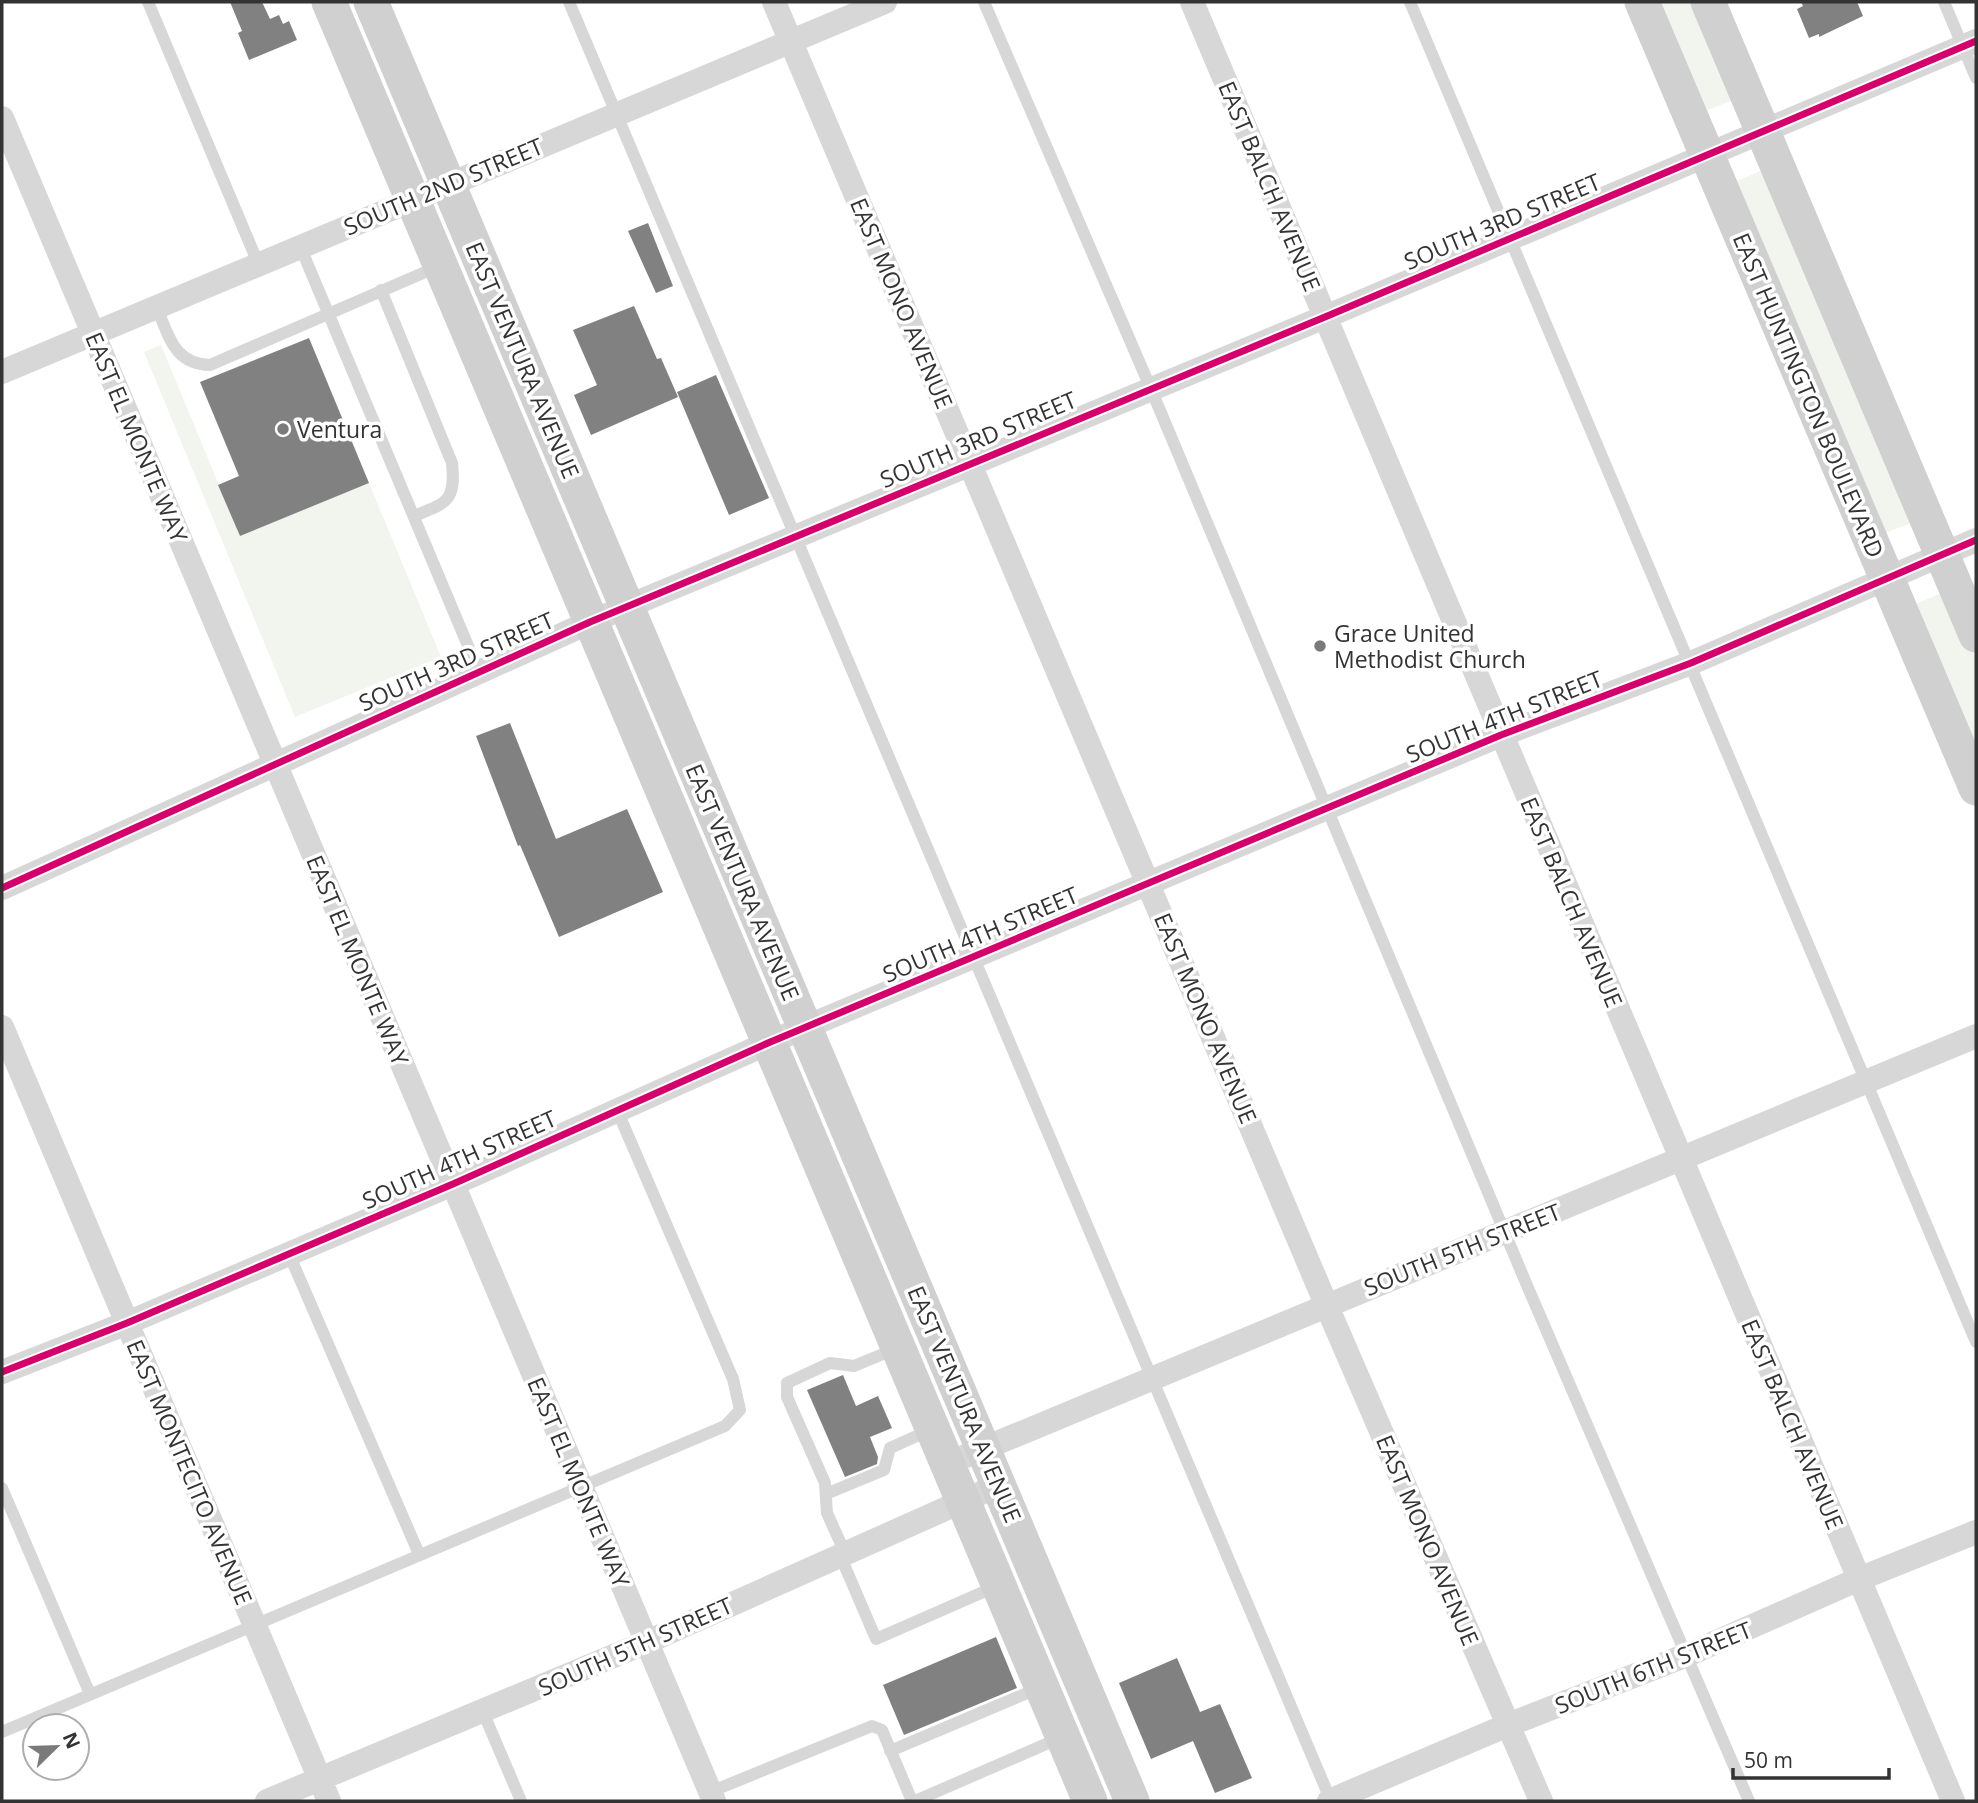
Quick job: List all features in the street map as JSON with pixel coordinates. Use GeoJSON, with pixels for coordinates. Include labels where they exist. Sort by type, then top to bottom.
{"type":"FeatureCollection","features":[{"type":"Feature","properties":{"kind":"main road","name":"EAST VENTURA AVENUE"},"geometry":{"type":"LineString","coordinates":[[329,2],[1090,1801]]}},
{"type":"Feature","properties":{"kind":"main road","name":"EAST VENTURA AVENUE"},"geometry":{"type":"LineString","coordinates":[[371,2],[1132,1801]]}},
{"type":"Feature","properties":{"kind":"main road","name":"EAST HUNTINGTON BOULEVARD"},"geometry":{"type":"LineString","coordinates":[[1642,2],[1976,788]]}},
{"type":"Feature","properties":{"kind":"main road"},"geometry":{"type":"LineString","coordinates":[[1708,2],[1976,635]]}},
{"type":"Feature","properties":{"kind":"street","name":"EAST MONO AVENUE"},"geometry":{"type":"LineString","coordinates":[[775,2],[1326,1304],[1541,1801]]}},
{"type":"Feature","properties":{"kind":"street","name":"SOUTH 2ND STREET"},"geometry":{"type":"LineString","coordinates":[[2,372],[884,2]]}},
{"type":"Feature","properties":{"kind":"street","name":"EAST BALCH AVENUE"},"geometry":{"type":"LineString","coordinates":[[1192,2],[1953,1801]]}},
{"type":"Feature","properties":{"kind":"street","name":"SOUTH 3RD STREET"},"geometry":{"type":"LineString","coordinates":[[2,888],[626,606],[1325,317],[1970,44]]}},
{"type":"Feature","properties":{"kind":"street","name":"EAST EL MONTE WAY"},"geometry":{"type":"LineString","coordinates":[[2,118],[712,1797]]}},
{"type":"Feature","properties":{"kind":"street","name":"SOUTH 4TH STREET"},"geometry":{"type":"LineString","coordinates":[[2,1372],[127,1323],[453,1184],[768,1043],[1501,735],[1690,663],[1976,540]]}},
{"type":"Feature","properties":{"kind":"street","name":"EAST MONTECITO AVENUE"},"geometry":{"type":"LineString","coordinates":[[2,1027],[324,1790]]}},
{"type":"Feature","properties":{"kind":"street","name":"SOUTH 5TH STREET"},"geometry":{"type":"LineString","coordinates":[[949,1464],[1326,1304],[1976,1036]]}},
{"type":"Feature","properties":{"kind":"street","name":"SOUTH 5TH STREET"},"geometry":{"type":"LineString","coordinates":[[267,1801],[324,1790],[483,1712],[999,1486]]}},
{"type":"Feature","properties":{"kind":"street","name":"SOUTH 6TH STREET"},"geometry":{"type":"LineString","coordinates":[[1330,1801],[1508,1725],[1687,1655],[1859,1579],[1976,1532]]}},
{"type":"Feature","properties":{"kind":"lane"},"geometry":{"type":"LineString","coordinates":[[148,2],[258,263]]}},
{"type":"Feature","properties":{"kind":"lane"},"geometry":{"type":"LineString","coordinates":[[569,2],[1330,1801]]}},
{"type":"Feature","properties":{"kind":"lane"},"geometry":{"type":"LineString","coordinates":[[984,2],[1151,389],[1505,1231],[1749,1801]]}},
{"type":"Feature","properties":{"kind":"lane"},"geometry":{"type":"LineString","coordinates":[[1410,2],[1976,1342]]}},
{"type":"Feature","properties":{"kind":"lane"},"geometry":{"type":"LineString","coordinates":[[1944,2],[1970,44],[1976,78]]}},
{"type":"Feature","properties":{"kind":"lane"},"geometry":{"type":"LineString","coordinates":[[300,246],[479,672]]}},
{"type":"Feature","properties":{"kind":"lane"},"geometry":{"type":"LineString","coordinates":[[156,306],[178,355],[193,365],[210,365],[441,265]]}},
{"type":"Feature","properties":{"kind":"lane"},"geometry":{"type":"LineString","coordinates":[[381,290],[452,463],[454,487],[444,505],[414,516]]}},
{"type":"Feature","properties":{"kind":"lane"},"geometry":{"type":"LineString","coordinates":[[2,1732],[580,1485],[726,1426],[740,1410],[733,1378],[617,1110]]}},
{"type":"Feature","properties":{"kind":"lane"},"geometry":{"type":"LineString","coordinates":[[289,1254],[419,1554]]}},
{"type":"Feature","properties":{"kind":"lane"},"geometry":{"type":"LineString","coordinates":[[899,1348],[855,1366],[830,1363],[788,1383],[787,1396],[825,1483],[827,1513],[876,1639],[1000,1585]]}},
{"type":"Feature","properties":{"kind":"lane"},"geometry":{"type":"LineString","coordinates":[[826,1494],[884,1470],[891,1448],[934,1429]]}},
{"type":"Feature","properties":{"kind":"lane"},"geometry":{"type":"LineString","coordinates":[[2,1488],[90,1694]]}},
{"type":"Feature","properties":{"kind":"lane"},"geometry":{"type":"LineString","coordinates":[[890,1751],[1042,1686]]}},
{"type":"Feature","properties":{"kind":"lane"},"geometry":{"type":"LineString","coordinates":[[483,1712],[521,1801]]}},
{"type":"Feature","properties":{"kind":"lane"},"geometry":{"type":"LineString","coordinates":[[712,1797],[872,1726],[882,1730],[913,1801],[1063,1737]]}},
{"type":"Feature","properties":{"kind":"shaded area"},"geometry":{"type":"Polygon","coordinates":[[[1653,2],[1699,2],[1733,100],[1705,111],[1653,2]]]}},
{"type":"Feature","properties":{"kind":"shaded area"},"geometry":{"type":"Polygon","coordinates":[[[1763,170],[1911,523],[1885,533],[1737,181],[1763,170]]]}},
{"type":"Feature","properties":{"kind":"shaded area"},"geometry":{"type":"Polygon","coordinates":[[[161,345],[240,536],[369,483],[441,657],[295,717],[144,352],[161,345]]]}},
{"type":"Feature","properties":{"kind":"shaded area"},"geometry":{"type":"Polygon","coordinates":[[[1942,593],[1950,598],[1976,659],[1976,764],[1913,605],[1942,593]]]}},
{"type":"Feature","properties":{"kind":"building"},"geometry":{"type":"Polygon","coordinates":[[[230,2],[262,2],[270,19],[279,15],[283,24],[289,21],[297,40],[249,60],[238,33],[242,31],[230,2]]]}},
{"type":"Feature","properties":{"kind":"building"},"geometry":{"type":"Polygon","coordinates":[[[1801,2],[1857,2],[1863,16],[1819,37],[1819,34],[1809,38],[1797,9],[1803,6],[1801,2]]]}},
{"type":"Feature","properties":{"kind":"building"},"geometry":{"type":"Polygon","coordinates":[[[648,223],[673,286],[656,293],[628,231],[648,223]]]}},
{"type":"Feature","properties":{"kind":"building"},"geometry":{"type":"Polygon","coordinates":[[[634,306],[657,359],[661,358],[678,397],[591,435],[574,395],[597,385],[573,330],[634,306]]]}},
{"type":"Feature","properties":{"kind":"building","name":"Ventura"},"geometry":{"type":"Polygon","coordinates":[[[309,338],[369,483],[240,536],[218,485],[239,476],[200,382],[309,338]]]}},
{"type":"Feature","properties":{"kind":"building"},"geometry":{"type":"Polygon","coordinates":[[[716,375],[769,498],[729,515],[677,392],[716,375]]]}},
{"type":"Feature","properties":{"kind":"building"},"geometry":{"type":"Polygon","coordinates":[[[510,723],[556,839],[627,809],[663,892],[559,937],[520,845],[518,846],[476,736],[510,723]]]}},
{"type":"Feature","properties":{"kind":"building"},"geometry":{"type":"Polygon","coordinates":[[[843,1375],[856,1406],[878,1396],[892,1428],[870,1437],[878,1457],[877,1464],[845,1477],[807,1390],[843,1375]]]}},
{"type":"Feature","properties":{"kind":"building"},"geometry":{"type":"Polygon","coordinates":[[[996,1637],[1017,1688],[904,1735],[883,1685],[996,1637]]]}},
{"type":"Feature","properties":{"kind":"building"},"geometry":{"type":"Polygon","coordinates":[[[1177,1658],[1200,1712],[1220,1704],[1252,1778],[1215,1793],[1193,1741],[1151,1759],[1119,1683],[1177,1658]]]}},
{"type":"Feature","properties":{"kind":"cycle path"},"geometry":{"type":"LineString","coordinates":[[2,888],[590,622],[1325,317],[1976,41]]}},
{"type":"Feature","properties":{"kind":"cycle path"},"geometry":{"type":"LineString","coordinates":[[2,1372],[127,1323],[453,1184],[768,1043],[1501,735],[1691,663],[1976,540]]}},
{"type":"Feature","properties":{"kind":"place","name":"Ventura"},"geometry":{"type":"Point","coordinates":[283,429]}},
{"type":"Feature","properties":{"kind":"place","name":"Grace United Methodist Church"},"geometry":{"type":"Point","coordinates":[1320,646]}}]}
